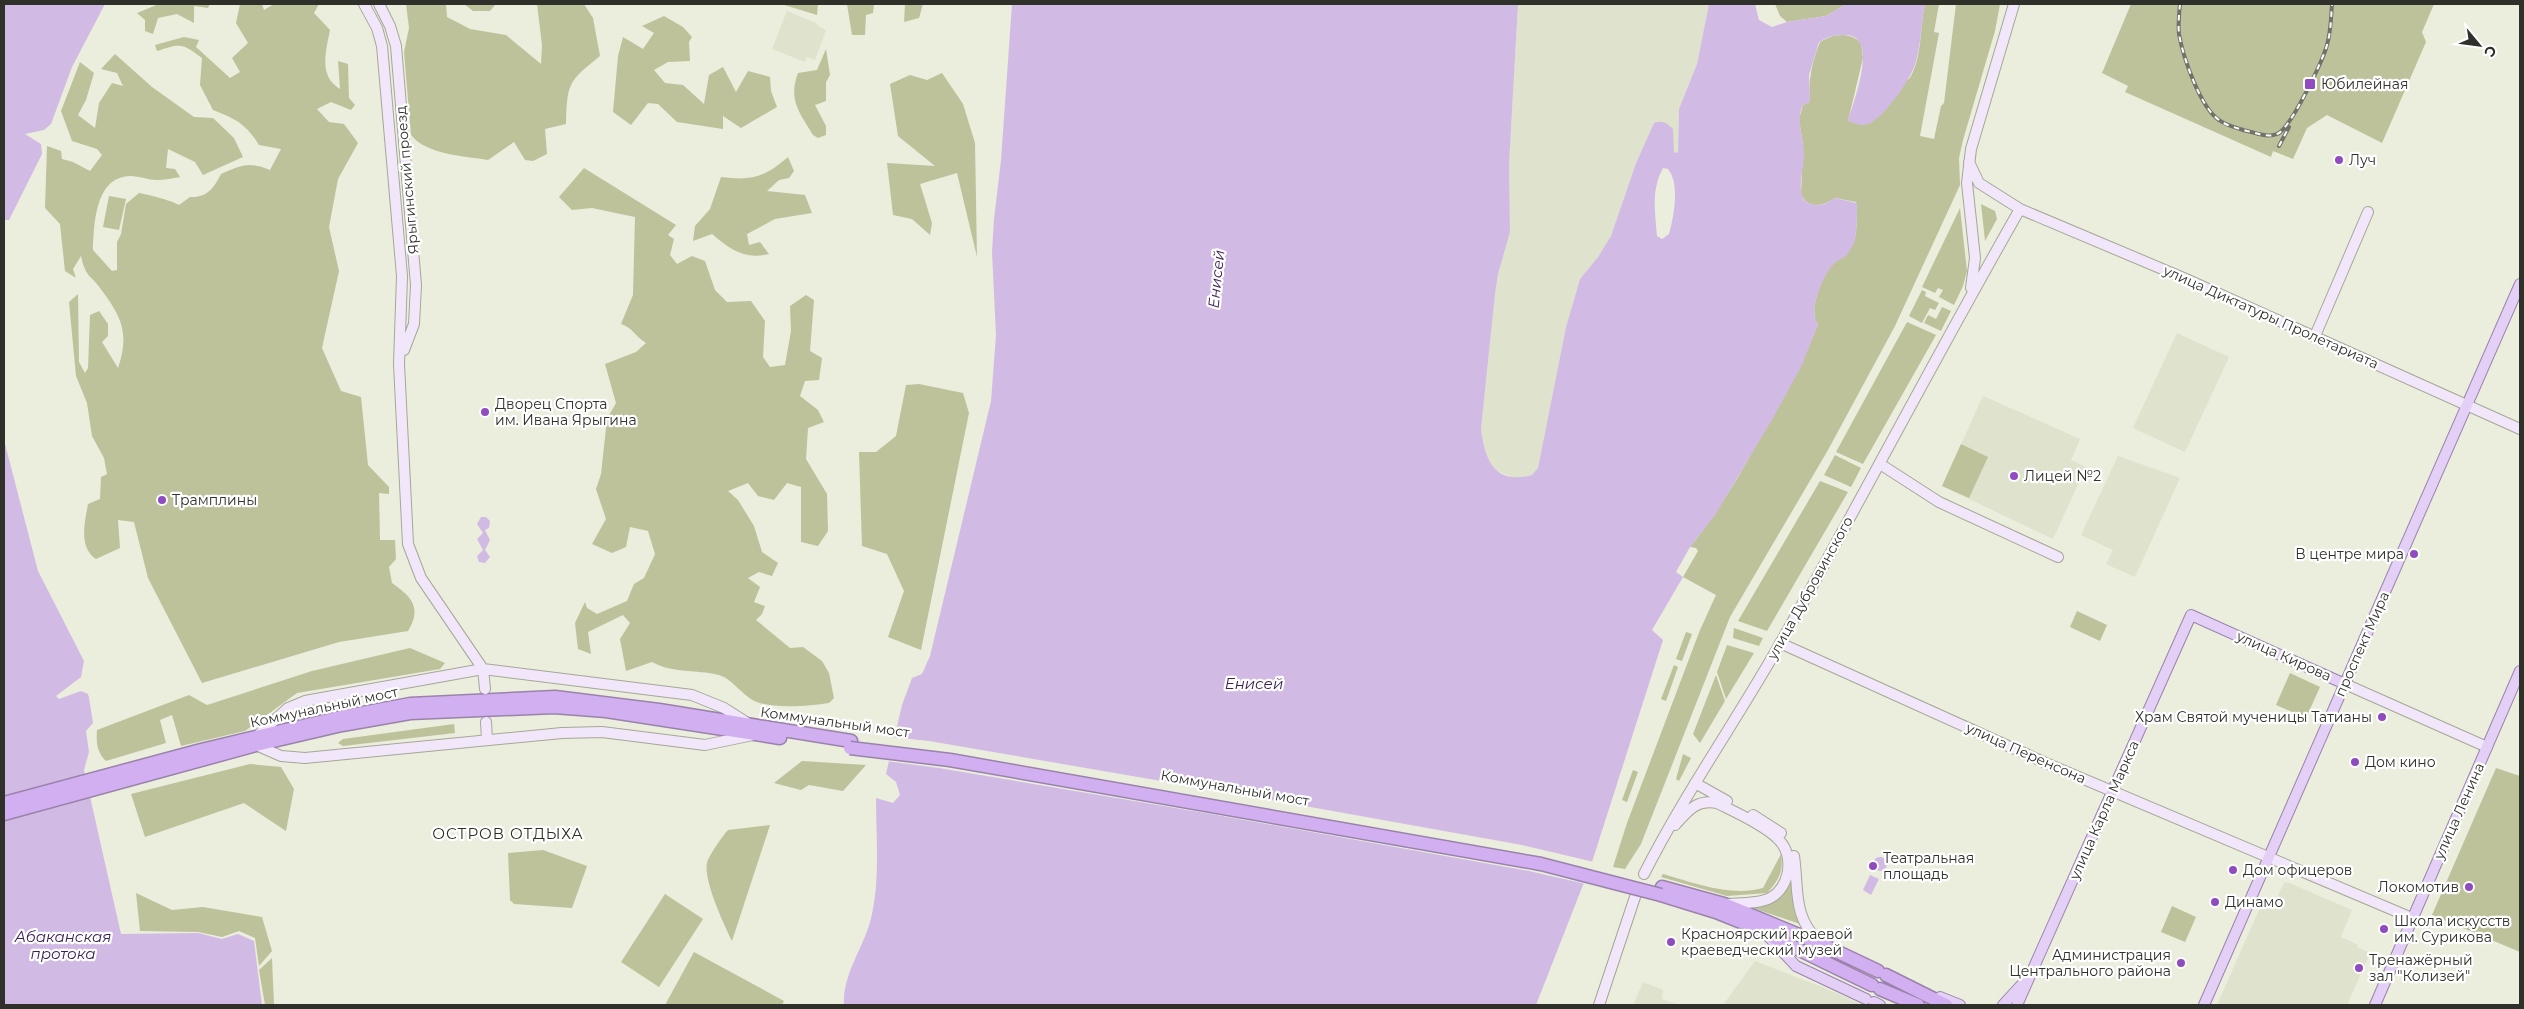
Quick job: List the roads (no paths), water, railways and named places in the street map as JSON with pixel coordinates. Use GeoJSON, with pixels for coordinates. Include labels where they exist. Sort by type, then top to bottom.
{"type":"FeatureCollection","features":[{"type":"Feature","properties":{"kind":"highway","name":"Коммунальный мост"},"geometry":{"type":"LineString","coordinates":[[4,803],[202,756],[341,717],[410,704],[555,697],[603,702],[753,730],[850,744],[943,752],[1514,853],[1662,891]]}},
{"type":"Feature","properties":{"kind":"highway","name":"Коммунальный мост"},"geometry":{"type":"LineString","coordinates":[[4,814],[202,756]]}},
{"type":"Feature","properties":{"kind":"highway"},"geometry":{"type":"LineString","coordinates":[[1662,891],[1724,904],[1821,944],[1946,1005]]}},
{"type":"Feature","properties":{"kind":"highway"},"geometry":{"type":"LineString","coordinates":[[1662,891],[1766,934],[1918,1005]]}},
{"type":"Feature","properties":{"kind":"main road","name":"Ярыгинский проезд"},"geometry":{"type":"LineString","coordinates":[[364,4],[377,28],[382,46],[402,286],[400,358],[408,544],[421,578],[483,669]]}},
{"type":"Feature","properties":{"kind":"main road","name":"Ярыгинский проезд"},"geometry":{"type":"LineString","coordinates":[[379,4],[390,26],[396,46],[416,285],[414,324],[400,358]]}},
{"type":"Feature","properties":{"kind":"main road","name":"улица Дубровинского"},"geometry":{"type":"LineString","coordinates":[[1969,298],[1975,258],[1967,183],[1969,162],[1975,131],[2005,41],[2014,4]]}},
{"type":"Feature","properties":{"kind":"main road"},"geometry":{"type":"LineString","coordinates":[[1969,162],[1979,183],[2020,209]]}},
{"type":"Feature","properties":{"kind":"main road","name":"улица Дубровинского"},"geometry":{"type":"LineString","coordinates":[[1644,874],[1695,783],[1780,643],[1880,464],[1969,298],[2020,209]]}},
{"type":"Feature","properties":{"kind":"main road","name":"улица Диктатуры Пролетариата"},"geometry":{"type":"LineString","coordinates":[[2020,209],[2314,336],[2520,429]]}},
{"type":"Feature","properties":{"kind":"main road"},"geometry":{"type":"LineString","coordinates":[[2314,336],[2368,212]]}},
{"type":"Feature","properties":{"kind":"main road","name":"проспект Мира"},"geometry":{"type":"LineString","coordinates":[[2204,1005],[2520,284]]}},
{"type":"Feature","properties":{"kind":"main road"},"geometry":{"type":"LineString","coordinates":[[402,286],[416,285]]}},
{"type":"Feature","properties":{"kind":"main road"},"geometry":{"type":"LineString","coordinates":[[1880,464],[1940,502],[2058,556]]}},
{"type":"Feature","properties":{"kind":"main road","name":"улица Кирова"},"geometry":{"type":"LineString","coordinates":[[2191,615],[2487,747]]}},
{"type":"Feature","properties":{"kind":"main road","name":"улица Карла Маркса"},"geometry":{"type":"LineString","coordinates":[[2017,1005],[2191,615]]}},
{"type":"Feature","properties":{"kind":"main road","name":"улица Перенсона"},"geometry":{"type":"LineString","coordinates":[[1780,643],[2268,859],[2412,918]]}},
{"type":"Feature","properties":{"kind":"main road"},"geometry":{"type":"LineString","coordinates":[[483,669],[484,688]]}},
{"type":"Feature","properties":{"kind":"main road"},"geometry":{"type":"LineString","coordinates":[[483,669],[692,695],[724,708],[753,730],[705,745],[602,732],[562,733],[305,758],[281,756],[256,742],[288,708],[305,701],[483,669]]}},
{"type":"Feature","properties":{"kind":"main road","name":"улица Ленина"},"geometry":{"type":"LineString","coordinates":[[2374,1005],[2520,671]]}},
{"type":"Feature","properties":{"kind":"main road"},"geometry":{"type":"LineString","coordinates":[[486,722],[487,740]]}},
{"type":"Feature","properties":{"kind":"main road"},"geometry":{"type":"LineString","coordinates":[[1695,783],[1770,825],[1784,835],[1791,845],[1793,855],[1798,910],[1805,925],[1821,944]]}},
{"type":"Feature","properties":{"kind":"main road"},"geometry":{"type":"LineString","coordinates":[[1660,843],[1697,803],[1707,801],[1717,802],[1730,809],[1780,841],[1786,849],[1788,871],[1779,889],[1764,900],[1724,904]]}},
{"type":"Feature","properties":{"kind":"main road"},"geometry":{"type":"LineString","coordinates":[[1599,1005],[1636,897]]}},
{"type":"Feature","properties":{"kind":"main road"},"geometry":{"type":"LineString","coordinates":[[1766,934],[1796,966],[1873,1002]]}},
{"type":"Feature","properties":{"kind":"main road"},"geometry":{"type":"LineString","coordinates":[[2003,1005],[2032,972]]}},
{"type":"Feature","properties":{"kind":"main road"},"geometry":{"type":"LineString","coordinates":[[1906,984],[1960,1005]]}},
{"type":"Feature","properties":{"kind":"water"},"geometry":{"type":"Polygon","coordinates":[[[4,4],[105,4],[72,67],[51,124],[44,130],[25,134],[41,144],[42,154],[9,220],[4,220],[4,4]]]}},
{"type":"Feature","properties":{"kind":"water","name":"Енисей"},"geometry":{"type":"Polygon","coordinates":[[[1012,4],[1518,4],[1509,164],[1510,232],[1498,274],[1495,294],[1481,429],[1485,451],[1489,460],[1500,473],[1519,477],[1532,475],[1538,468],[1566,327],[1580,279],[1598,257],[1611,236],[1636,163],[1654,123],[1664,123],[1673,129],[1674,153],[1678,152],[1679,109],[1697,64],[1709,4],[1755,4],[1759,20],[1772,27],[1787,22],[1826,16],[1846,4],[1925,4],[1919,50],[1912,72],[1889,106],[1876,119],[1867,124],[1859,125],[1848,121],[1862,71],[1863,58],[1861,46],[1856,38],[1846,35],[1832,36],[1819,42],[1809,75],[1810,102],[1803,105],[1800,117],[1804,149],[1801,192],[1807,203],[1814,205],[1823,204],[1835,198],[1857,203],[1854,241],[1848,254],[1836,262],[1821,284],[1814,311],[1818,324],[1802,365],[1773,418],[1715,515],[1690,547],[1676,572],[1683,577],[1652,630],[1663,640],[1592,862],[1536,1005],[844,1005],[844,993],[850,970],[865,937],[872,914],[877,871],[876,798],[893,803],[900,795],[896,782],[886,774],[902,705],[912,678],[922,674],[930,656],[991,401],[996,335],[992,252],[1001,160],[1012,4]],[[1663,168],[1655,193],[1657,236],[1662,239],[1669,234],[1675,200],[1674,183],[1668,169],[1663,168]]]}},
{"type":"Feature","properties":{"kind":"water","name":"Абаканская протока"},"geometry":{"type":"Polygon","coordinates":[[[4,440],[38,571],[84,661],[81,677],[56,696],[59,699],[81,691],[88,694],[93,723],[86,731],[89,752],[84,770],[121,934],[198,933],[222,939],[238,934],[254,941],[262,1005],[4,1005],[4,440]]]}},
{"type":"Feature","properties":{"kind":"water"},"geometry":{"type":"Polygon","coordinates":[[[481,517],[486,517],[490,521],[489,528],[485,530],[490,540],[485,550],[490,557],[485,563],[479,562],[477,556],[483,550],[477,539],[483,533],[477,524],[481,517]]]}},
{"type":"Feature","properties":{"kind":"water"},"geometry":{"type":"Polygon","coordinates":[[[1877,857],[1883,857],[1887,864],[1883,871],[1877,871],[1873,867],[1873,861],[1877,857]]]}},
{"type":"Feature","properties":{"kind":"water"},"geometry":{"type":"Polygon","coordinates":[[[1870,875],[1879,879],[1871,895],[1863,890],[1870,875]]]}},
{"type":"Feature","properties":{"kind":"railway"},"geometry":{"type":"LineString","coordinates":[[2180,4],[2179,34],[2181,44],[2193,81],[2205,104],[2212,114],[2225,124],[2270,136],[2283,130],[2290,121],[2313,79],[2327,45],[2332,4]]}},
{"type":"Feature","properties":{"kind":"railway"},"geometry":{"type":"LineString","coordinates":[[2279,146],[2289,127]]}},
{"type":"Feature","properties":{"kind":"place","name":"Юбилейная"},"geometry":{"type":"Point","coordinates":[2310,84]}},
{"type":"Feature","properties":{"kind":"place","name":"Луч"},"geometry":{"type":"Point","coordinates":[2339,160]}},
{"type":"Feature","properties":{"kind":"place","name":"Дворец Спорта им. Ивана Ярыгина"},"geometry":{"type":"Point","coordinates":[485,412]}},
{"type":"Feature","properties":{"kind":"place","name":"Лицей №2"},"geometry":{"type":"Point","coordinates":[2014,476]}},
{"type":"Feature","properties":{"kind":"place","name":"Трамплины"},"geometry":{"type":"Point","coordinates":[162,500]}},
{"type":"Feature","properties":{"kind":"place","name":"В центре мира"},"geometry":{"type":"Point","coordinates":[2414,554]}},
{"type":"Feature","properties":{"kind":"place","name":"Храм Святой мученицы Татианы"},"geometry":{"type":"Point","coordinates":[2382,717]}},
{"type":"Feature","properties":{"kind":"place","name":"Дом кино"},"geometry":{"type":"Point","coordinates":[2355,762]}},
{"type":"Feature","properties":{"kind":"place","name":"Театральная площадь"},"geometry":{"type":"Point","coordinates":[1873,866]}},
{"type":"Feature","properties":{"kind":"place","name":"Дом офицеров"},"geometry":{"type":"Point","coordinates":[2233,870]}},
{"type":"Feature","properties":{"kind":"place","name":"Локомотив"},"geometry":{"type":"Point","coordinates":[2469,887]}},
{"type":"Feature","properties":{"kind":"place","name":"Динамо"},"geometry":{"type":"Point","coordinates":[2215,902]}},
{"type":"Feature","properties":{"kind":"place","name":"Школа искусств им. Сурикова"},"geometry":{"type":"Point","coordinates":[2384,929]}},
{"type":"Feature","properties":{"kind":"place","name":"Красноярский краевой краеведческий музей"},"geometry":{"type":"Point","coordinates":[1671,942]}},
{"type":"Feature","properties":{"kind":"place","name":"Администрация Центрального района"},"geometry":{"type":"Point","coordinates":[2181,963]}},
{"type":"Feature","properties":{"kind":"place","name":"Тренажёрный зал \"Колизей\""},"geometry":{"type":"Point","coordinates":[2359,968]}},
{"type":"Feature","properties":{"kind":"district","name":"ОСТРОВ ОТДЫХА"},"geometry":{"type":"Point","coordinates":[508,833]}}]}
